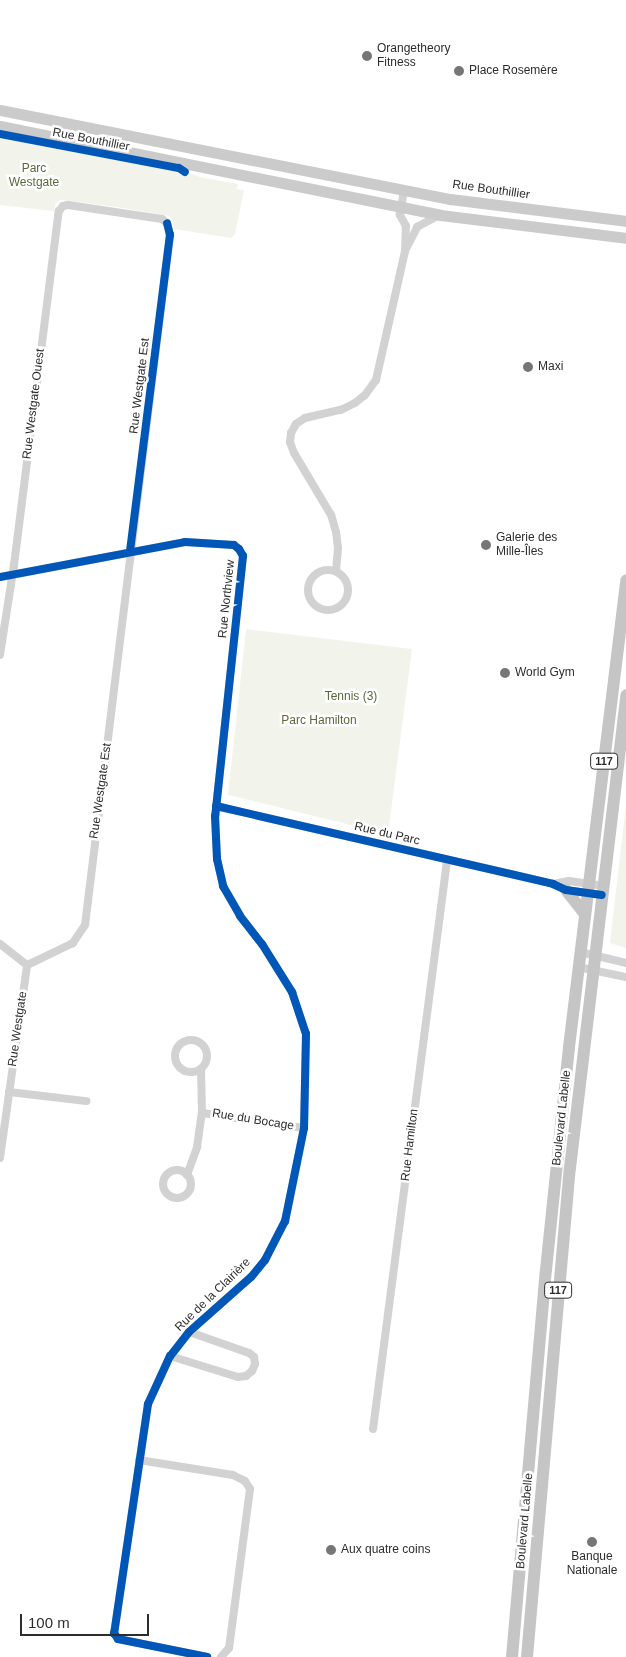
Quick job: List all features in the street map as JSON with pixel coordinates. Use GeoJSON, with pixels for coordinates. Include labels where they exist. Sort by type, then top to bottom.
{"type":"FeatureCollection","features":[{"type":"Feature","properties":{"kind":"main road","name":"Boulevard Labelle"},"geometry":{"type":"LineString","coordinates":[[512,1657],[547,1261],[578,967],[626,580]]}},
{"type":"Feature","properties":{"kind":"main road","name":"Boulevard Labelle"},"geometry":{"type":"LineString","coordinates":[[526,1657],[570,1168],[592,969],[626,694]]}},
{"type":"Feature","properties":{"kind":"main road"},"geometry":{"type":"LineString","coordinates":[[566,890],[585,914]]}},
{"type":"Feature","properties":{"kind":"street","name":"Rue Bouthillier"},"geometry":{"type":"LineString","coordinates":[[0,110],[471,202],[626,221]]}},
{"type":"Feature","properties":{"kind":"street","name":"Rue Bouthillier"},"geometry":{"type":"LineString","coordinates":[[0,126],[440,215],[626,238]]}},
{"type":"Feature","properties":{"kind":"street"},"geometry":{"type":"LineString","coordinates":[[404,190],[400,218],[406,224],[412,224],[417,227]]}},
{"type":"Feature","properties":{"kind":"street","name":"Rue Westgate Ouest"},"geometry":{"type":"LineString","coordinates":[[0,655],[58,215],[62,207],[66,205],[114,211]]}},
{"type":"Feature","properties":{"kind":"street","name":"Rue Westgate Est"},"geometry":{"type":"LineString","coordinates":[[27,965],[74,943],[84,925],[170,231],[167,223],[162,219],[114,211]]}},
{"type":"Feature","properties":{"kind":"street"},"geometry":{"type":"LineString","coordinates":[[405,251],[417,227],[440,215]]}},
{"type":"Feature","properties":{"kind":"street"},"geometry":{"type":"LineString","coordinates":[[336,571],[326,570],[319,572],[310,580],[308,587],[309,597],[313,603],[322,609],[336,608],[346,598],[348,587],[346,581],[336,571],[338,548],[331,515],[294,453],[290,442],[291,433],[296,424],[305,418],[341,410],[355,403],[365,395],[376,380],[405,251],[406,224]]}},
{"type":"Feature","properties":{"kind":"street","name":"Rue Northview"},"geometry":{"type":"LineString","coordinates":[[0,577],[185,542],[234,545],[239,549],[243,556],[216,806]]}},
{"type":"Feature","properties":{"kind":"street","name":"Rue du Parc"},"geometry":{"type":"LineString","coordinates":[[216,806],[553,884],[566,890],[588,888]]}},
{"type":"Feature","properties":{"kind":"street","name":"Rue de la Clairière"},"geometry":{"type":"LineString","coordinates":[[207,1657],[118,1639],[114,1633],[148,1404],[170,1356],[189,1332],[251,1277],[265,1260],[285,1222],[304,1128],[306,1034],[292,992],[262,944],[240,916],[223,886],[217,858],[214,826],[216,806]]}},
{"type":"Feature","properties":{"kind":"street","name":"Rue Hamilton"},"geometry":{"type":"LineString","coordinates":[[374,1429],[447,861]]}},
{"type":"Feature","properties":{"kind":"street","name":"Rue du Parc"},"geometry":{"type":"LineString","coordinates":[[553,884],[568,881],[588,888],[602,890]]}},
{"type":"Feature","properties":{"kind":"street"},"geometry":{"type":"LineString","coordinates":[[0,944],[27,965]]}},
{"type":"Feature","properties":{"kind":"street"},"geometry":{"type":"LineString","coordinates":[[580,952],[626,963]]}},
{"type":"Feature","properties":{"kind":"street","name":"Rue Westgate"},"geometry":{"type":"LineString","coordinates":[[0,1158],[27,965]]}},
{"type":"Feature","properties":{"kind":"street"},"geometry":{"type":"LineString","coordinates":[[578,967],[626,977]]}},
{"type":"Feature","properties":{"kind":"street"},"geometry":{"type":"LineString","coordinates":[[194,1040],[204,1046],[208,1058],[201,1069],[189,1072],[178,1066],[175,1053],[181,1043],[194,1040]]}},
{"type":"Feature","properties":{"kind":"street","name":"Rue du Bocage"},"geometry":{"type":"LineString","coordinates":[[188,1175],[197,1147],[202,1113],[201,1069]]}},
{"type":"Feature","properties":{"kind":"street"},"geometry":{"type":"LineString","coordinates":[[9,1092],[86,1101]]}},
{"type":"Feature","properties":{"kind":"street","name":"Rue du Bocage"},"geometry":{"type":"LineString","coordinates":[[202,1113],[304,1128]]}},
{"type":"Feature","properties":{"kind":"street"},"geometry":{"type":"LineString","coordinates":[[170,1356],[238,1377],[246,1376],[252,1371],[255,1364],[254,1357],[249,1353],[189,1332]]}},
{"type":"Feature","properties":{"kind":"street"},"geometry":{"type":"LineString","coordinates":[[139,1460],[233,1475],[245,1481],[250,1489],[229,1648],[221,1657]]}},
{"type":"Feature","properties":{"kind":"green space","name":"Parc Westgate"},"geometry":{"type":"Polygon","coordinates":[[[0,136],[10,138],[12,141],[13,139],[23,140],[178,170],[200,177],[238,184],[237,189],[244,190],[235,234],[231,238],[174,229],[173,221],[169,216],[61,200],[56,203],[54,211],[0,205],[0,136]]]}},
{"type":"Feature","properties":{"kind":"green space","name":"Parc Hamilton"},"geometry":{"type":"Polygon","coordinates":[[[246,629],[412,649],[388,834],[228,795],[246,629]]]}},
{"type":"Feature","properties":{"kind":"green space"},"geometry":{"type":"Polygon","coordinates":[[[626,805],[626,948],[610,943],[626,805]]]}},
{"type":"Feature","properties":{"kind":"cycle path"},"geometry":{"type":"LineString","coordinates":[[0,134],[179,168],[185,172]]}},
{"type":"Feature","properties":{"kind":"cycle path"},"geometry":{"type":"LineString","coordinates":[[130,551],[170,235],[167,223]]}},
{"type":"Feature","properties":{"kind":"cycle path"},"geometry":{"type":"LineString","coordinates":[[0,577],[185,542],[234,545],[243,556],[215,816],[217,859],[223,886],[240,916],[262,944],[292,992],[306,1034],[304,1128],[285,1221],[265,1260],[251,1277],[189,1332],[170,1356],[148,1404],[114,1633],[118,1639],[207,1657]]}},
{"type":"Feature","properties":{"kind":"cycle path"},"geometry":{"type":"LineString","coordinates":[[216,806],[553,884],[566,890],[602,895]]}},
{"type":"Feature","properties":{"kind":"place","name":"Orangetheory Fitness"},"geometry":{"type":"Point","coordinates":[367,56]}},
{"type":"Feature","properties":{"kind":"place","name":"Place Rosemère"},"geometry":{"type":"Point","coordinates":[459,71]}},
{"type":"Feature","properties":{"kind":"place","name":"Maxi"},"geometry":{"type":"Point","coordinates":[528,367]}},
{"type":"Feature","properties":{"kind":"place","name":"Galerie des Mille-Îles"},"geometry":{"type":"Point","coordinates":[486,545]}},
{"type":"Feature","properties":{"kind":"place","name":"World Gym"},"geometry":{"type":"Point","coordinates":[505,673]}},
{"type":"Feature","properties":{"kind":"place","name":"Banque Nationale"},"geometry":{"type":"Point","coordinates":[592,1542]}},
{"type":"Feature","properties":{"kind":"place","name":"Aux quatre coins"},"geometry":{"type":"Point","coordinates":[331,1550]}},
{"type":"Feature","properties":{"kind":"park label","name":"Tennis (3)"},"geometry":{"type":"Point","coordinates":[351,697]}}]}
